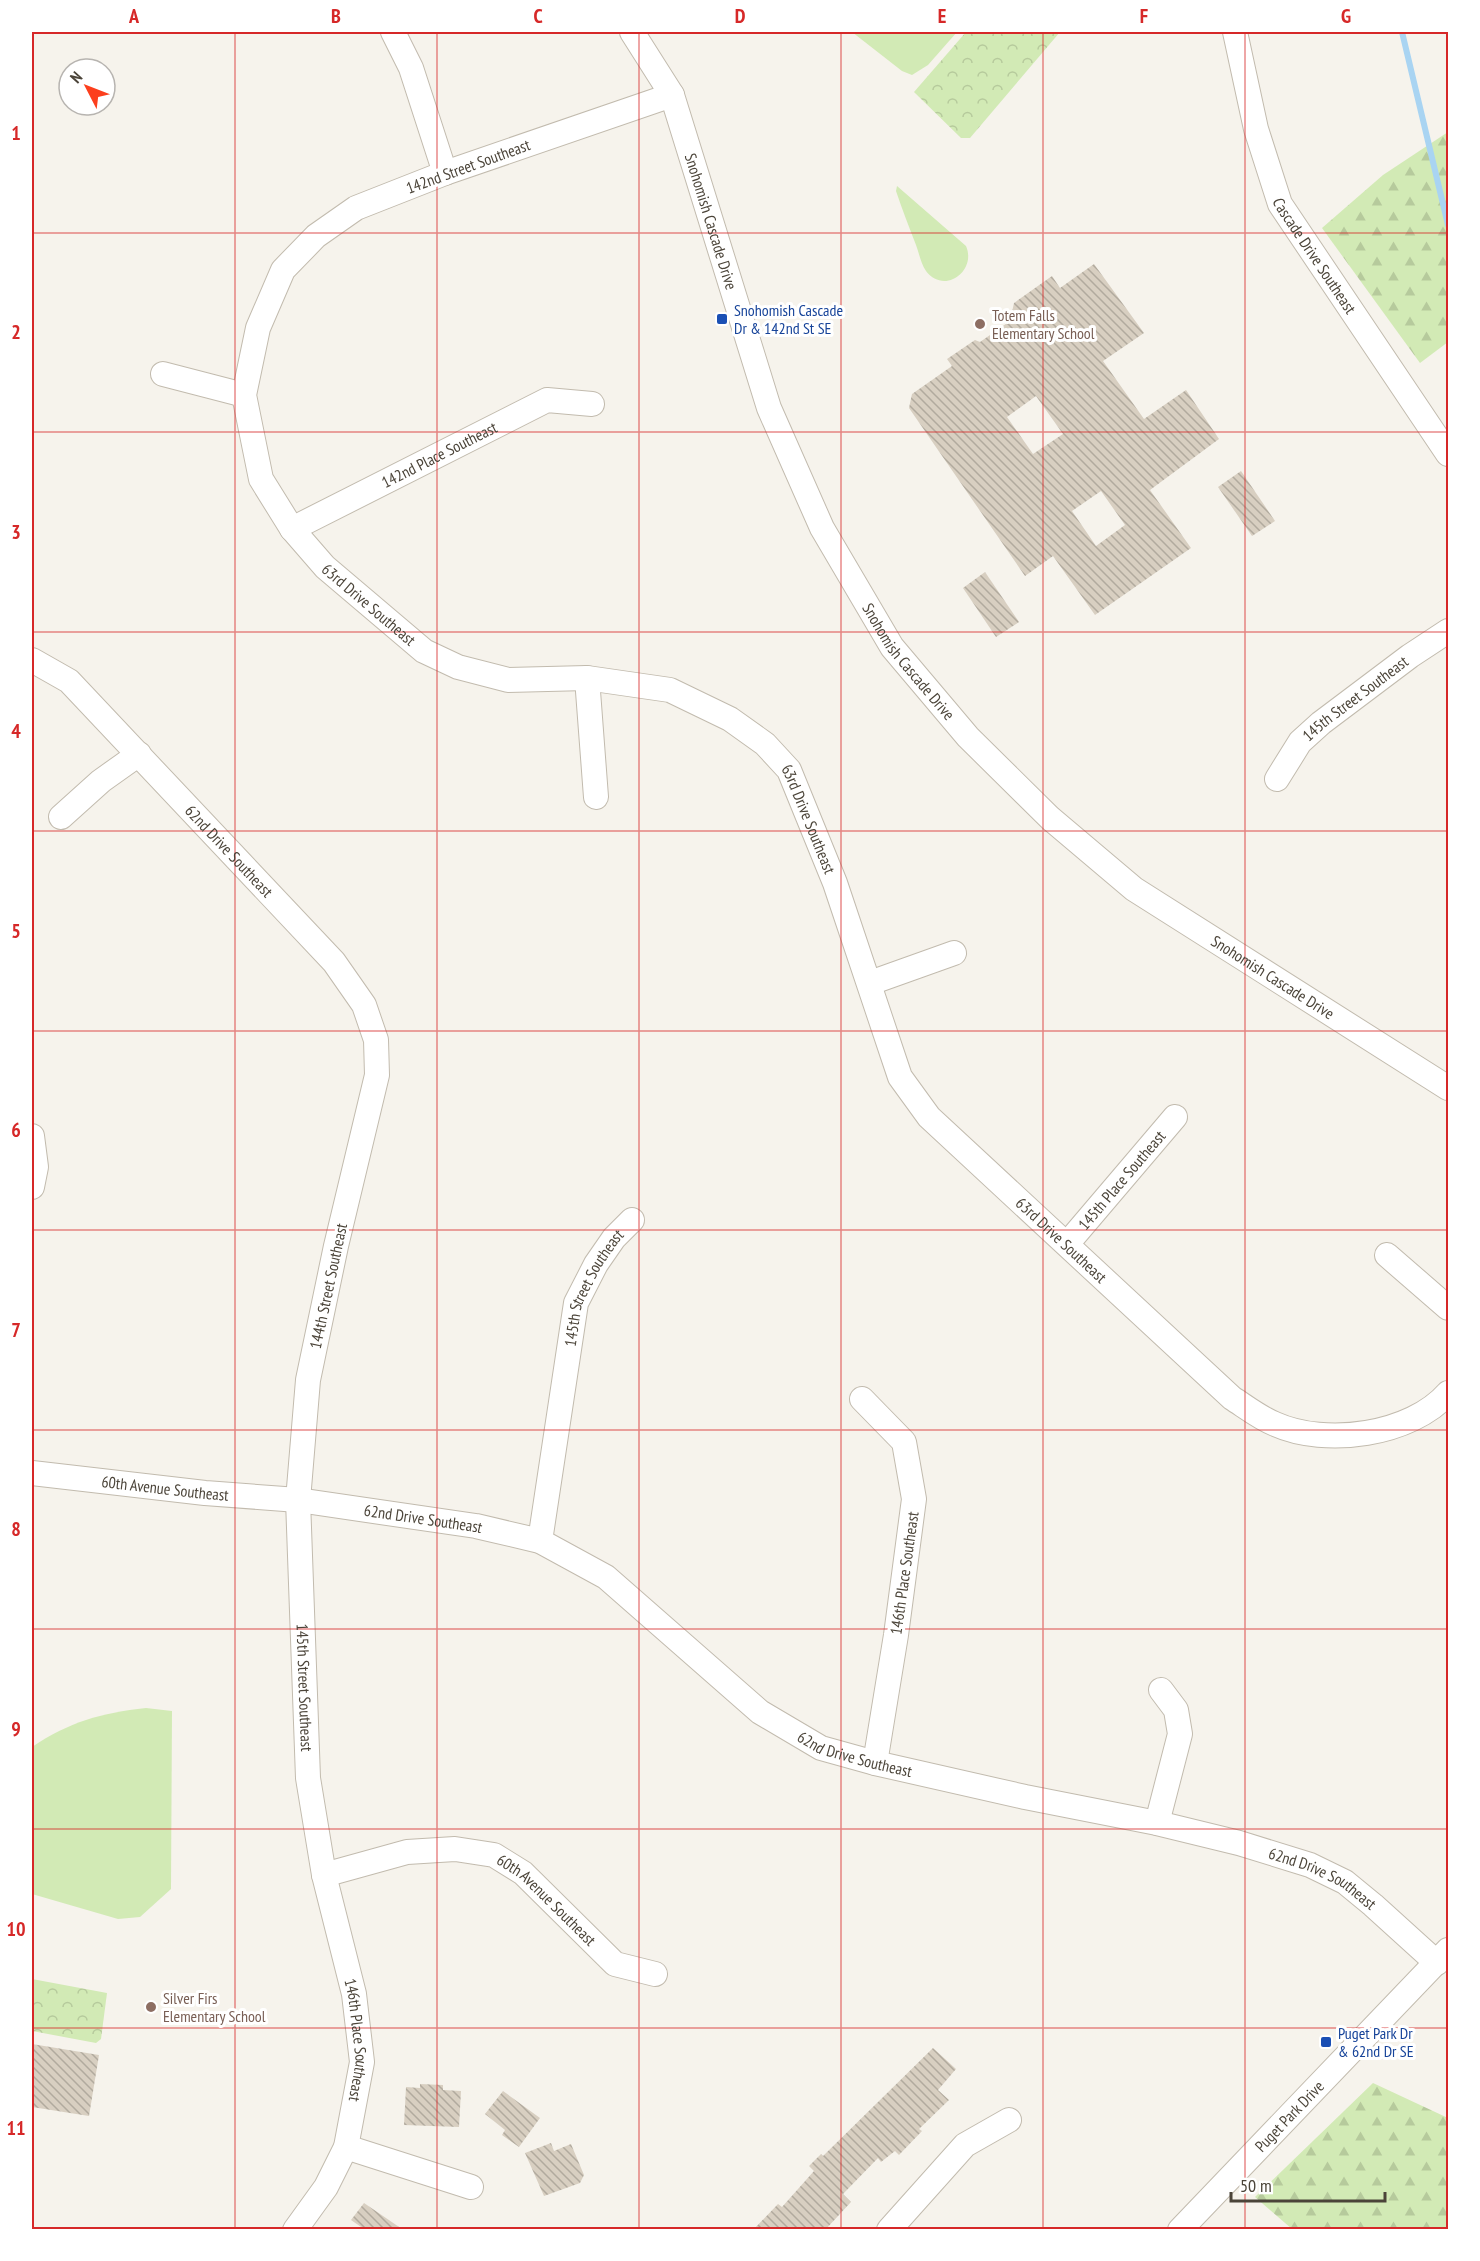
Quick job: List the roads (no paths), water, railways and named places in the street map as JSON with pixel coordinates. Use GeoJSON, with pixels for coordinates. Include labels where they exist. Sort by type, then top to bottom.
{"type":"FeatureCollection","features":[{"type":"Feature","properties":{"kind":"street"},"geometry":{"type":"LineString","coordinates":[[393,32],[411,68],[445,173]]}},
{"type":"Feature","properties":{"kind":"street","name":"Snohomish Cascade Drive"},"geometry":{"type":"LineString","coordinates":[[632,32],[672,95],[769,408],[822,528],[892,647],[968,737],[1050,818],[1134,889],[1449,1088]]}},
{"type":"Feature","properties":{"kind":"street","name":"Cascade Drive Southeast"},"geometry":{"type":"LineString","coordinates":[[1235,32],[1256,129],[1280,204],[1449,454]]}},
{"type":"Feature","properties":{"kind":"street","name":"142nd Street Southeast"},"geometry":{"type":"LineString","coordinates":[[283,270],[316,236],[356,208],[445,173],[672,95]]}},
{"type":"Feature","properties":{"kind":"street","name":"63rd Drive Southeast"},"geometry":{"type":"LineString","coordinates":[[283,270],[258,328],[244,395],[261,479],[292,529],[325,567],[424,651],[458,667],[508,680],[586,678],[670,690],[730,719],[765,744],[789,770],[835,883],[900,1077],[929,1117],[1232,1398],[1276,1425],[1314,1434],[1356,1435],[1391,1427],[1418,1416],[1442,1401],[1449,1393]]}},
{"type":"Feature","properties":{"kind":"street"},"geometry":{"type":"LineString","coordinates":[[163,374],[244,395]]}},
{"type":"Feature","properties":{"kind":"street","name":"142nd Place Southeast"},"geometry":{"type":"LineString","coordinates":[[292,529],[547,400],[592,404]]}},
{"type":"Feature","properties":{"kind":"street","name":"145th Street Southeast"},"geometry":{"type":"LineString","coordinates":[[1277,779],[1300,742],[1321,723],[1410,656],[1449,631]]}},
{"type":"Feature","properties":{"kind":"street","name":"62nd Drive Southeast"},"geometry":{"type":"LineString","coordinates":[[32,660],[69,681],[334,963],[364,1005],[376,1040],[377,1076]]}},
{"type":"Feature","properties":{"kind":"street"},"geometry":{"type":"LineString","coordinates":[[586,678],[596,797]]}},
{"type":"Feature","properties":{"kind":"street"},"geometry":{"type":"LineString","coordinates":[[61,817],[101,781],[139,754]]}},
{"type":"Feature","properties":{"kind":"street"},"geometry":{"type":"LineString","coordinates":[[870,983],[954,953]]}},
{"type":"Feature","properties":{"kind":"street","name":"144th Street Southeast"},"geometry":{"type":"LineString","coordinates":[[298,1500],[308,1380],[336,1246],[377,1076]]}},
{"type":"Feature","properties":{"kind":"street","name":"145th Place Southeast"},"geometry":{"type":"LineString","coordinates":[[1067,1244],[1176,1117]]}},
{"type":"Feature","properties":{"kind":"street"},"geometry":{"type":"LineString","coordinates":[[32,1137],[36,1167],[32,1187]]}},
{"type":"Feature","properties":{"kind":"street","name":"145th Street Southeast"},"geometry":{"type":"LineString","coordinates":[[540,1541],[576,1303],[596,1264],[614,1238],[633,1220]]}},
{"type":"Feature","properties":{"kind":"street"},"geometry":{"type":"LineString","coordinates":[[1387,1255],[1449,1308]]}},
{"type":"Feature","properties":{"kind":"street","name":"146th Place Southeast"},"geometry":{"type":"LineString","coordinates":[[862,1400],[904,1442],[914,1499],[896,1635],[875,1763]]}},
{"type":"Feature","properties":{"kind":"street","name":"60th Avenue Southeast"},"geometry":{"type":"LineString","coordinates":[[32,1473],[206,1493],[298,1500]]}},
{"type":"Feature","properties":{"kind":"street","name":"145th Street Southeast"},"geometry":{"type":"LineString","coordinates":[[298,1500],[308,1778],[324,1875]]}},
{"type":"Feature","properties":{"kind":"street","name":"62nd Drive Southeast"},"geometry":{"type":"LineString","coordinates":[[298,1500],[476,1526],[540,1541],[606,1577],[760,1712],[821,1748],[875,1763],[1025,1797],[1157,1823],[1239,1843],[1310,1865],[1345,1882],[1443,1957]]}},
{"type":"Feature","properties":{"kind":"street"},"geometry":{"type":"LineString","coordinates":[[1157,1823],[1180,1734],[1176,1710],[1161,1690]]}},
{"type":"Feature","properties":{"kind":"street","name":"60th Avenue Southeast"},"geometry":{"type":"LineString","coordinates":[[324,1875],[407,1852],[455,1849],[494,1855],[523,1873],[615,1964],[655,1974]]}},
{"type":"Feature","properties":{"kind":"street","name":"146th Place Southeast"},"geometry":{"type":"LineString","coordinates":[[295,2229],[326,2187],[346,2146],[362,2062],[354,1994],[324,1875]]}},
{"type":"Feature","properties":{"kind":"street","name":"Puget Park Drive"},"geometry":{"type":"LineString","coordinates":[[1180,2229],[1443,1957]]}},
{"type":"Feature","properties":{"kind":"street"},"geometry":{"type":"LineString","coordinates":[[889,2229],[965,2145],[1009,2120]]}},
{"type":"Feature","properties":{"kind":"street"},"geometry":{"type":"LineString","coordinates":[[346,2146],[471,2187]]}},
{"type":"Feature","properties":{"kind":"waterway"},"geometry":{"type":"LineString","coordinates":[[1402,32],[1448,225]]}},
{"type":"Feature","properties":{"kind":"place","name":"Snohomish Cascade Dr & 142nd St SE"},"geometry":{"type":"Point","coordinates":[722,319]}},
{"type":"Feature","properties":{"kind":"place","name":"Totem Falls Elementary School"},"geometry":{"type":"Point","coordinates":[980,324]}},
{"type":"Feature","properties":{"kind":"place","name":"Silver Firs Elementary School"},"geometry":{"type":"Point","coordinates":[151,2007]}},
{"type":"Feature","properties":{"kind":"place","name":"Puget Park Dr & 62nd Dr SE"},"geometry":{"type":"Point","coordinates":[1326,2042]}}]}
